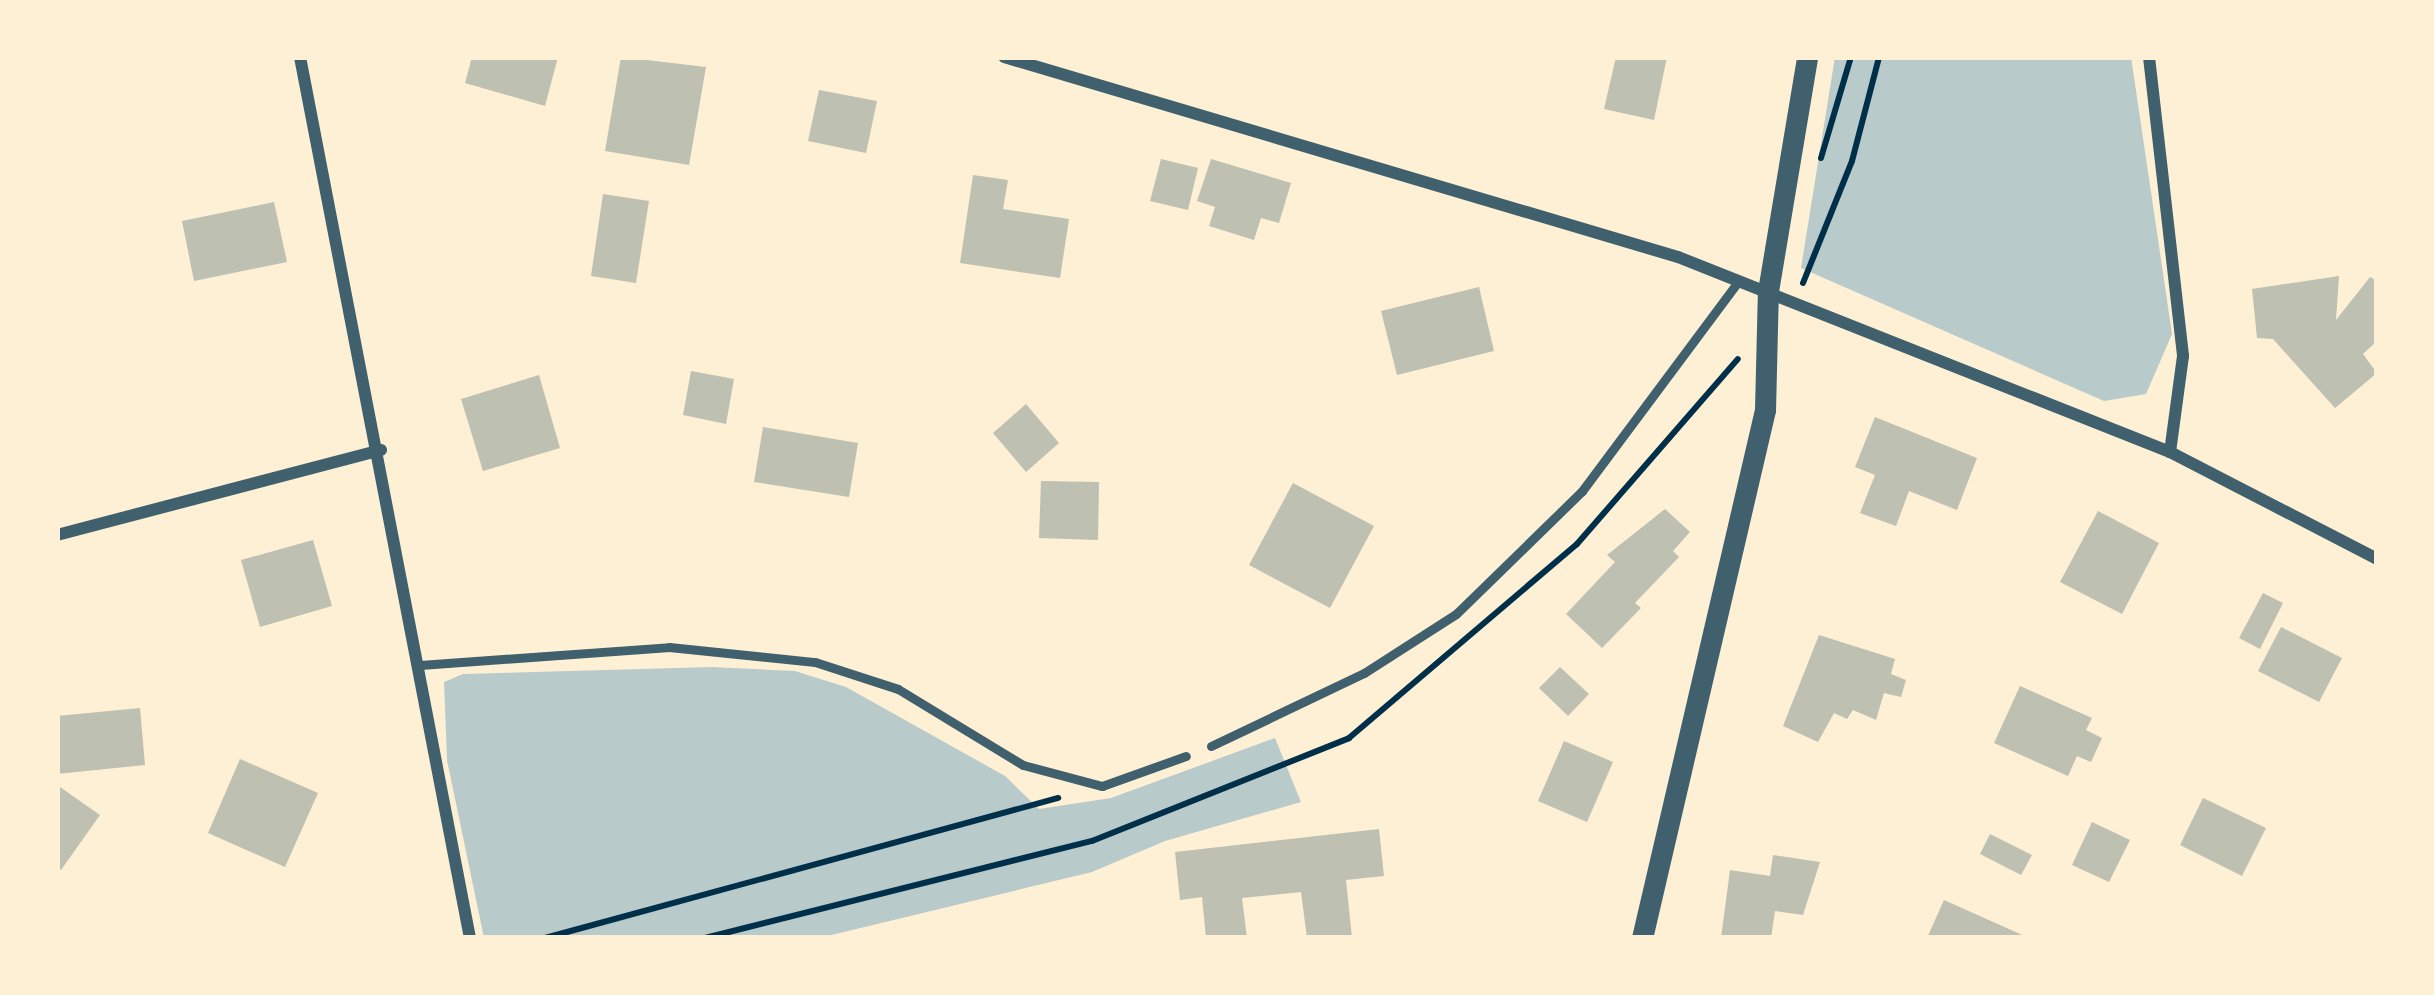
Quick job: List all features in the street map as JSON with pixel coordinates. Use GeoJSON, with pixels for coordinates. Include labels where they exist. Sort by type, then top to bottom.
{"type":"FeatureCollection","features":[{"type":"Feature","properties":{"kind":"street"},"geometry":{"type":"LineString","coordinates":[[300,57],[381,450],[470,938]]}},
{"type":"Feature","properties":{"kind":"street"},"geometry":{"type":"LineString","coordinates":[[1004,57],[1548,216],[1739,280],[2170,452],[2377,559]]}},
{"type":"Feature","properties":{"kind":"street"},"geometry":{"type":"LineString","coordinates":[[1642,938],[1766,410],[1768,291],[1807,57]]}},
{"type":"Feature","properties":{"kind":"street"},"geometry":{"type":"LineString","coordinates":[[2149,57],[2183,356],[2170,452]]}},
{"type":"Feature","properties":{"kind":"street"},"geometry":{"type":"LineString","coordinates":[[57,535],[381,450]]}},
{"type":"Feature","properties":{"kind":"lane"},"geometry":{"type":"LineString","coordinates":[[1211,746],[1364,673],[1456,614],[1582,491],[1739,280]]}},
{"type":"Feature","properties":{"kind":"lane"},"geometry":{"type":"LineString","coordinates":[[420,664],[669,647],[815,662],[898,689],[1023,764],[1102,785],[1186,756]]}},
{"type":"Feature","properties":{"kind":"path"},"geometry":{"type":"LineString","coordinates":[[1796,301],[1852,161],[1879,57]]}},
{"type":"Feature","properties":{"kind":"path"},"geometry":{"type":"LineString","coordinates":[[545,938],[1102,785]]}},
{"type":"Feature","properties":{"kind":"shaded area"},"geometry":{"type":"Polygon","coordinates":[[[1835,57],[2131,57],[2172,334],[2146,394],[2104,401],[1801,268],[1835,57]]]}},
{"type":"Feature","properties":{"kind":"shaded area"},"geometry":{"type":"Polygon","coordinates":[[[712,667],[795,671],[846,687],[1005,776],[1039,809],[1111,798],[1275,738],[1301,802],[1165,841],[1092,872],[819,938],[484,938],[447,760],[444,682],[463,674],[712,667]]]}},
{"type":"Feature","properties":{"kind":"building"},"geometry":{"type":"Polygon","coordinates":[[[472,57],[558,57],[545,106],[465,83],[472,57]]]}},
{"type":"Feature","properties":{"kind":"building"},"geometry":{"type":"Polygon","coordinates":[[[621,57],[706,67],[689,165],[605,151],[621,57]]]}},
{"type":"Feature","properties":{"kind":"building"},"geometry":{"type":"Polygon","coordinates":[[[1616,57],[1667,57],[1654,120],[1604,109],[1616,57]]]}},
{"type":"Feature","properties":{"kind":"building"},"geometry":{"type":"Polygon","coordinates":[[[819,90],[877,101],[866,153],[808,141],[819,90]]]}},
{"type":"Feature","properties":{"kind":"building"},"geometry":{"type":"Polygon","coordinates":[[[1161,159],[1198,168],[1188,210],[1150,201],[1161,159]]]}},
{"type":"Feature","properties":{"kind":"building"},"geometry":{"type":"Polygon","coordinates":[[[1211,159],[1291,183],[1279,223],[1261,218],[1254,240],[1209,226],[1215,207],[1197,201],[1211,159]]]}},
{"type":"Feature","properties":{"kind":"building"},"geometry":{"type":"Polygon","coordinates":[[[973,175],[1008,180],[1003,209],[1069,219],[1060,278],[960,263],[973,175]]]}},
{"type":"Feature","properties":{"kind":"building"},"geometry":{"type":"Polygon","coordinates":[[[603,194],[649,201],[636,283],[591,276],[603,194]]]}},
{"type":"Feature","properties":{"kind":"building"},"geometry":{"type":"Polygon","coordinates":[[[274,202],[287,262],[194,281],[182,221],[274,202]]]}},
{"type":"Feature","properties":{"kind":"building"},"geometry":{"type":"Polygon","coordinates":[[[2339,276],[2336,320],[2370,277],[2377,281],[2377,341],[2363,354],[2377,373],[2335,408],[2273,339],[2257,338],[2252,289],[2339,276]]]}},
{"type":"Feature","properties":{"kind":"building"},"geometry":{"type":"Polygon","coordinates":[[[1479,287],[1494,351],[1397,375],[1381,311],[1479,287]]]}},
{"type":"Feature","properties":{"kind":"building"},"geometry":{"type":"Polygon","coordinates":[[[691,371],[734,379],[726,424],[683,415],[691,371]]]}},
{"type":"Feature","properties":{"kind":"building"},"geometry":{"type":"Polygon","coordinates":[[[539,375],[560,448],[483,471],[461,399],[539,375]]]}},
{"type":"Feature","properties":{"kind":"building"},"geometry":{"type":"Polygon","coordinates":[[[1026,404],[1059,443],[1026,472],[993,433],[1026,404]]]}},
{"type":"Feature","properties":{"kind":"building"},"geometry":{"type":"Polygon","coordinates":[[[1875,417],[1977,458],[1957,510],[1909,491],[1896,526],[1860,513],[1875,475],[1855,467],[1875,417]]]}},
{"type":"Feature","properties":{"kind":"building"},"geometry":{"type":"Polygon","coordinates":[[[763,427],[858,443],[849,497],[754,482],[763,427]]]}},
{"type":"Feature","properties":{"kind":"building"},"geometry":{"type":"Polygon","coordinates":[[[1041,481],[1099,482],[1098,540],[1039,538],[1041,481]]]}},
{"type":"Feature","properties":{"kind":"building"},"geometry":{"type":"Polygon","coordinates":[[[1293,483],[1374,526],[1330,608],[1249,565],[1293,483]]]}},
{"type":"Feature","properties":{"kind":"building"},"geometry":{"type":"Polygon","coordinates":[[[1665,509],[1690,532],[1673,551],[1679,557],[1635,603],[1641,608],[1602,648],[1566,614],[1615,562],[1607,555],[1665,509]]]}},
{"type":"Feature","properties":{"kind":"building"},"geometry":{"type":"Polygon","coordinates":[[[2098,511],[2159,543],[2122,614],[2060,582],[2098,511]]]}},
{"type":"Feature","properties":{"kind":"building"},"geometry":{"type":"Polygon","coordinates":[[[313,540],[332,606],[260,627],[241,560],[313,540]]]}},
{"type":"Feature","properties":{"kind":"building"},"geometry":{"type":"Polygon","coordinates":[[[2263,593],[2283,603],[2260,649],[2239,638],[2263,593]]]}},
{"type":"Feature","properties":{"kind":"building"},"geometry":{"type":"Polygon","coordinates":[[[2281,627],[2342,658],[2319,702],[2258,671],[2281,627]]]}},
{"type":"Feature","properties":{"kind":"building"},"geometry":{"type":"Polygon","coordinates":[[[1819,635],[1895,659],[1891,674],[1906,680],[1901,697],[1884,693],[1876,720],[1853,710],[1847,719],[1834,713],[1818,742],[1783,726],[1819,635]]]}},
{"type":"Feature","properties":{"kind":"building"},"geometry":{"type":"Polygon","coordinates":[[[1560,667],[1589,694],[1568,716],[1539,688],[1560,667]]]}},
{"type":"Feature","properties":{"kind":"building"},"geometry":{"type":"Polygon","coordinates":[[[2020,686],[2092,718],[2086,730],[2102,738],[2091,762],[2077,756],[2068,776],[1994,743],[2020,686]]]}},
{"type":"Feature","properties":{"kind":"building"},"geometry":{"type":"Polygon","coordinates":[[[140,708],[145,765],[57,774],[57,716],[140,708]]]}},
{"type":"Feature","properties":{"kind":"building"},"geometry":{"type":"Polygon","coordinates":[[[1564,741],[1613,762],[1587,822],[1538,801],[1564,741]]]}},
{"type":"Feature","properties":{"kind":"building"},"geometry":{"type":"Polygon","coordinates":[[[240,759],[318,793],[285,867],[208,833],[240,759]]]}},
{"type":"Feature","properties":{"kind":"building"},"geometry":{"type":"Polygon","coordinates":[[[57,785],[100,815],[61,870],[57,867],[57,785]]]}},
{"type":"Feature","properties":{"kind":"building"},"geometry":{"type":"Polygon","coordinates":[[[2203,798],[2266,828],[2242,876],[2180,845],[2203,798]]]}},
{"type":"Feature","properties":{"kind":"building"},"geometry":{"type":"Polygon","coordinates":[[[2092,822],[2130,840],[2109,882],[2072,865],[2092,822]]]}},
{"type":"Feature","properties":{"kind":"building"},"geometry":{"type":"Polygon","coordinates":[[[1379,829],[1384,876],[1346,880],[1352,938],[1307,938],[1301,892],[1242,898],[1247,938],[1206,938],[1202,897],[1180,900],[1175,852],[1379,829]]]}},
{"type":"Feature","properties":{"kind":"building"},"geometry":{"type":"Polygon","coordinates":[[[1990,834],[2032,855],[2021,875],[1980,854],[1990,834]]]}},
{"type":"Feature","properties":{"kind":"building"},"geometry":{"type":"Polygon","coordinates":[[[1773,855],[1820,862],[1803,915],[1775,911],[1771,938],[1721,938],[1730,870],[1770,876],[1773,855]]]}},
{"type":"Feature","properties":{"kind":"building"},"geometry":{"type":"Polygon","coordinates":[[[1944,900],[2029,938],[1927,938],[1944,900]]]}}]}
